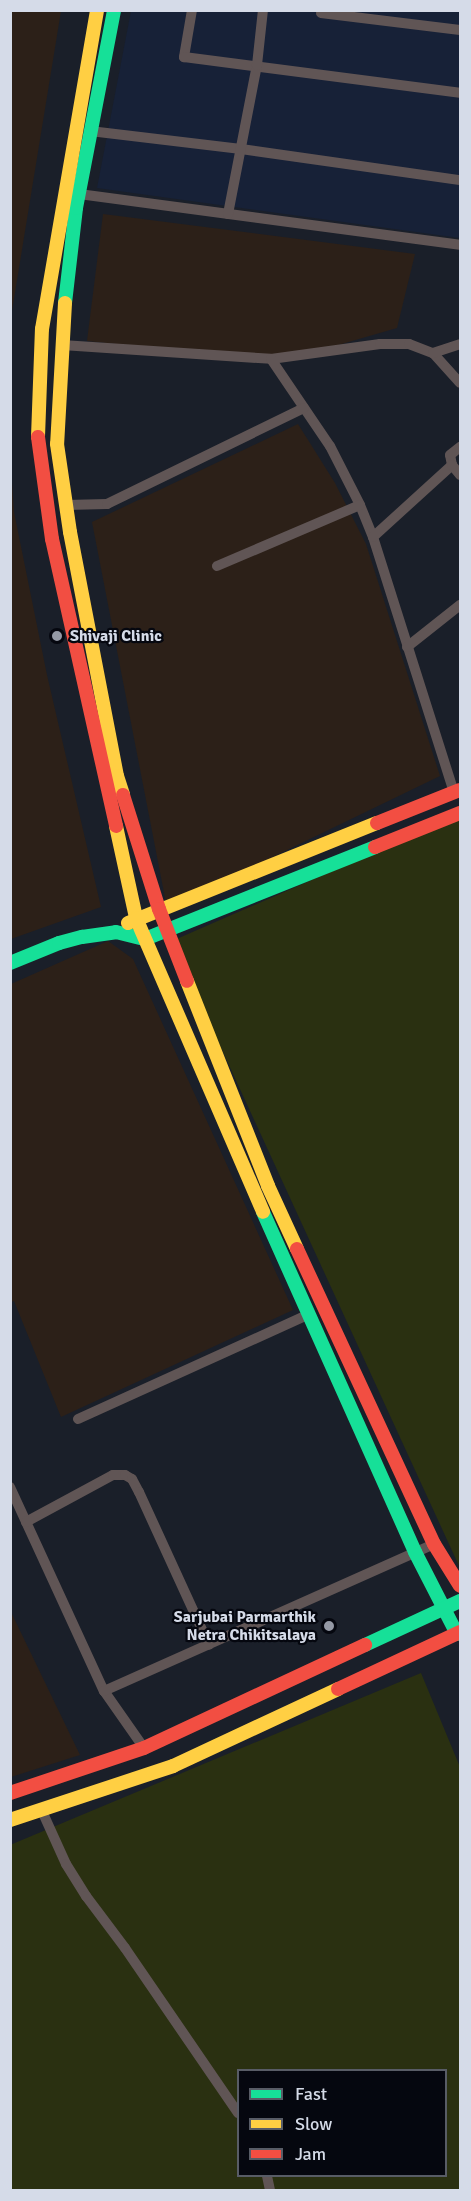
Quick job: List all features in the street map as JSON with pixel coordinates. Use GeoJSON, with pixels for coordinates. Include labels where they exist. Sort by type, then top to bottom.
{"type":"FeatureCollection","features":[{"type":"Feature","properties":{"kind":"street"},"geometry":{"type":"LineString","coordinates":[[10,1820],[172,1766],[459,1636],[415,1552],[307,1315],[136,918],[52,539],[38,448],[42,329],[97,10]]}},
{"type":"Feature","properties":{"kind":"street"},"geometry":{"type":"LineString","coordinates":[[114,10],[79,194],[62,345],[57,444],[66,505],[117,776],[159,909],[268,1186],[434,1544],[460,1586]]}},
{"type":"Feature","properties":{"kind":"street"},"geometry":{"type":"LineString","coordinates":[[192,10],[184,57],[460,93]]}},
{"type":"Feature","properties":{"kind":"street"},"geometry":{"type":"LineString","coordinates":[[228,214],[257,65],[263,10]]}},
{"type":"Feature","properties":{"kind":"street"},"geometry":{"type":"LineString","coordinates":[[321,13],[460,30]]}},
{"type":"Feature","properties":{"kind":"street"},"geometry":{"type":"LineString","coordinates":[[90,131],[241,149],[460,180]]}},
{"type":"Feature","properties":{"kind":"street"},"geometry":{"type":"LineString","coordinates":[[79,194],[460,245]]}},
{"type":"Feature","properties":{"kind":"street"},"geometry":{"type":"LineString","coordinates":[[62,345],[271,359],[398,343],[434,353],[460,383]]}},
{"type":"Feature","properties":{"kind":"street"},"geometry":{"type":"LineString","coordinates":[[434,353],[460,344]]}},
{"type":"Feature","properties":{"kind":"street"},"geometry":{"type":"LineString","coordinates":[[10,963],[59,943],[116,932],[136,918],[457,792],[407,647],[373,537],[360,505],[330,446],[271,359]]}},
{"type":"Feature","properties":{"kind":"street"},"geometry":{"type":"LineString","coordinates":[[40,396],[59,396]]}},
{"type":"Feature","properties":{"kind":"street"},"geometry":{"type":"LineString","coordinates":[[66,505],[107,504],[304,408]]}},
{"type":"Feature","properties":{"kind":"street"},"geometry":{"type":"LineString","coordinates":[[460,447],[450,455],[452,465],[460,476]]}},
{"type":"Feature","properties":{"kind":"street"},"geometry":{"type":"LineString","coordinates":[[373,537],[452,465]]}},
{"type":"Feature","properties":{"kind":"street"},"geometry":{"type":"LineString","coordinates":[[217,566],[360,505]]}},
{"type":"Feature","properties":{"kind":"street"},"geometry":{"type":"LineString","coordinates":[[407,647],[460,604]]}},
{"type":"Feature","properties":{"kind":"street"},"geometry":{"type":"LineString","coordinates":[[116,932],[145,939],[460,813]]}},
{"type":"Feature","properties":{"kind":"street"},"geometry":{"type":"LineString","coordinates":[[78,1419],[307,1315]]}},
{"type":"Feature","properties":{"kind":"street"},"geometry":{"type":"LineString","coordinates":[[26,1522],[113,1475],[125,1475],[132,1479],[209,1645]]}},
{"type":"Feature","properties":{"kind":"street"},"geometry":{"type":"LineString","coordinates":[[10,1487],[104,1691],[144,1748]]}},
{"type":"Feature","properties":{"kind":"street"},"geometry":{"type":"LineString","coordinates":[[104,1691],[434,1544]]}},
{"type":"Feature","properties":{"kind":"street"},"geometry":{"type":"LineString","coordinates":[[10,1793],[144,1748],[460,1601]]}},
{"type":"Feature","properties":{"kind":"street"},"geometry":{"type":"LineString","coordinates":[[42,1811],[71,1872],[237,2112]]}},
{"type":"Feature","properties":{"kind":"shaded area"},"geometry":{"type":"Polygon","coordinates":[[[10,11],[61,11],[11,317],[10,11]]]}},
{"type":"Feature","properties":{"kind":"shaded area"},"geometry":{"type":"Polygon","coordinates":[[[131,11],[460,11],[460,238],[97,188],[131,11]]]}},
{"type":"Feature","properties":{"kind":"shaded area"},"geometry":{"type":"Polygon","coordinates":[[[103,214],[415,254],[397,328],[283,361],[87,341],[103,214]]]}},
{"type":"Feature","properties":{"kind":"shaded area"},"geometry":{"type":"Polygon","coordinates":[[[298,424],[335,483],[366,544],[440,776],[167,908],[92,522],[298,424]]]}},
{"type":"Feature","properties":{"kind":"shaded area"},"geometry":{"type":"Polygon","coordinates":[[[10,453],[14,512],[47,675],[101,907],[11,939],[10,453]]]}},
{"type":"Feature","properties":{"kind":"shaded area"},"geometry":{"type":"Polygon","coordinates":[[[108,941],[133,959],[293,1310],[61,1417],[14,1301],[11,1302],[11,984],[108,941]]]}},
{"type":"Feature","properties":{"kind":"shaded area"},"geometry":{"type":"Polygon","coordinates":[[[10,1610],[80,1755],[11,1777],[10,1777],[10,1610]]]}},
{"type":"Feature","properties":{"kind":"green space"},"geometry":{"type":"Polygon","coordinates":[[[460,815],[460,1568],[172,941],[460,815]]]}},
{"type":"Feature","properties":{"kind":"green space"},"geometry":{"type":"Polygon","coordinates":[[[421,1673],[460,1767],[460,2190],[11,2190],[10,1845],[421,1673]]]}},
{"type":"Feature","properties":{"kind":"traffic: fast"},"geometry":{"type":"LineString","coordinates":[[65,303],[76,208],[114,10]]}},
{"type":"Feature","properties":{"kind":"traffic: fast"},"geometry":{"type":"LineString","coordinates":[[10,963],[59,943],[82,937],[116,932],[145,939],[375,847]]}},
{"type":"Feature","properties":{"kind":"traffic: fast"},"geometry":{"type":"LineString","coordinates":[[263,1212],[415,1552],[457,1634]]}},
{"type":"Feature","properties":{"kind":"traffic: fast"},"geometry":{"type":"LineString","coordinates":[[365,1645],[460,1601]]}},
{"type":"Feature","properties":{"kind":"traffic: slow"},"geometry":{"type":"LineString","coordinates":[[38,437],[42,329],[97,10]]}},
{"type":"Feature","properties":{"kind":"traffic: slow"},"geometry":{"type":"LineString","coordinates":[[65,303],[57,444],[70,532],[117,776],[123,795]]}},
{"type":"Feature","properties":{"kind":"traffic: slow"},"geometry":{"type":"LineString","coordinates":[[128,923],[377,823]]}},
{"type":"Feature","properties":{"kind":"traffic: slow"},"geometry":{"type":"LineString","coordinates":[[116,826],[136,918],[263,1212]]}},
{"type":"Feature","properties":{"kind":"traffic: slow"},"geometry":{"type":"LineString","coordinates":[[187,981],[268,1186],[297,1249]]}},
{"type":"Feature","properties":{"kind":"traffic: slow"},"geometry":{"type":"LineString","coordinates":[[10,1820],[173,1766],[338,1689]]}},
{"type":"Feature","properties":{"kind":"traffic: jam"},"geometry":{"type":"LineString","coordinates":[[38,437],[52,539],[116,826]]}},
{"type":"Feature","properties":{"kind":"traffic: jam"},"geometry":{"type":"LineString","coordinates":[[377,823],[460,790]]}},
{"type":"Feature","properties":{"kind":"traffic: jam"},"geometry":{"type":"LineString","coordinates":[[123,795],[159,909],[187,981]]}},
{"type":"Feature","properties":{"kind":"traffic: jam"},"geometry":{"type":"LineString","coordinates":[[375,847],[460,813]]}},
{"type":"Feature","properties":{"kind":"traffic: jam"},"geometry":{"type":"LineString","coordinates":[[297,1249],[434,1544],[460,1586]]}},
{"type":"Feature","properties":{"kind":"traffic: jam"},"geometry":{"type":"LineString","coordinates":[[338,1689],[460,1632]]}},
{"type":"Feature","properties":{"kind":"traffic: jam"},"geometry":{"type":"LineString","coordinates":[[10,1793],[144,1748],[365,1645]]}},
{"type":"Feature","properties":{"kind":"place","name":"Shivaji Clinic"},"geometry":{"type":"Point","coordinates":[57,636]}},
{"type":"Feature","properties":{"kind":"place","name":"Sarjubai Parmarthik Netra Chikitsalaya"},"geometry":{"type":"Point","coordinates":[329,1626]}}]}
